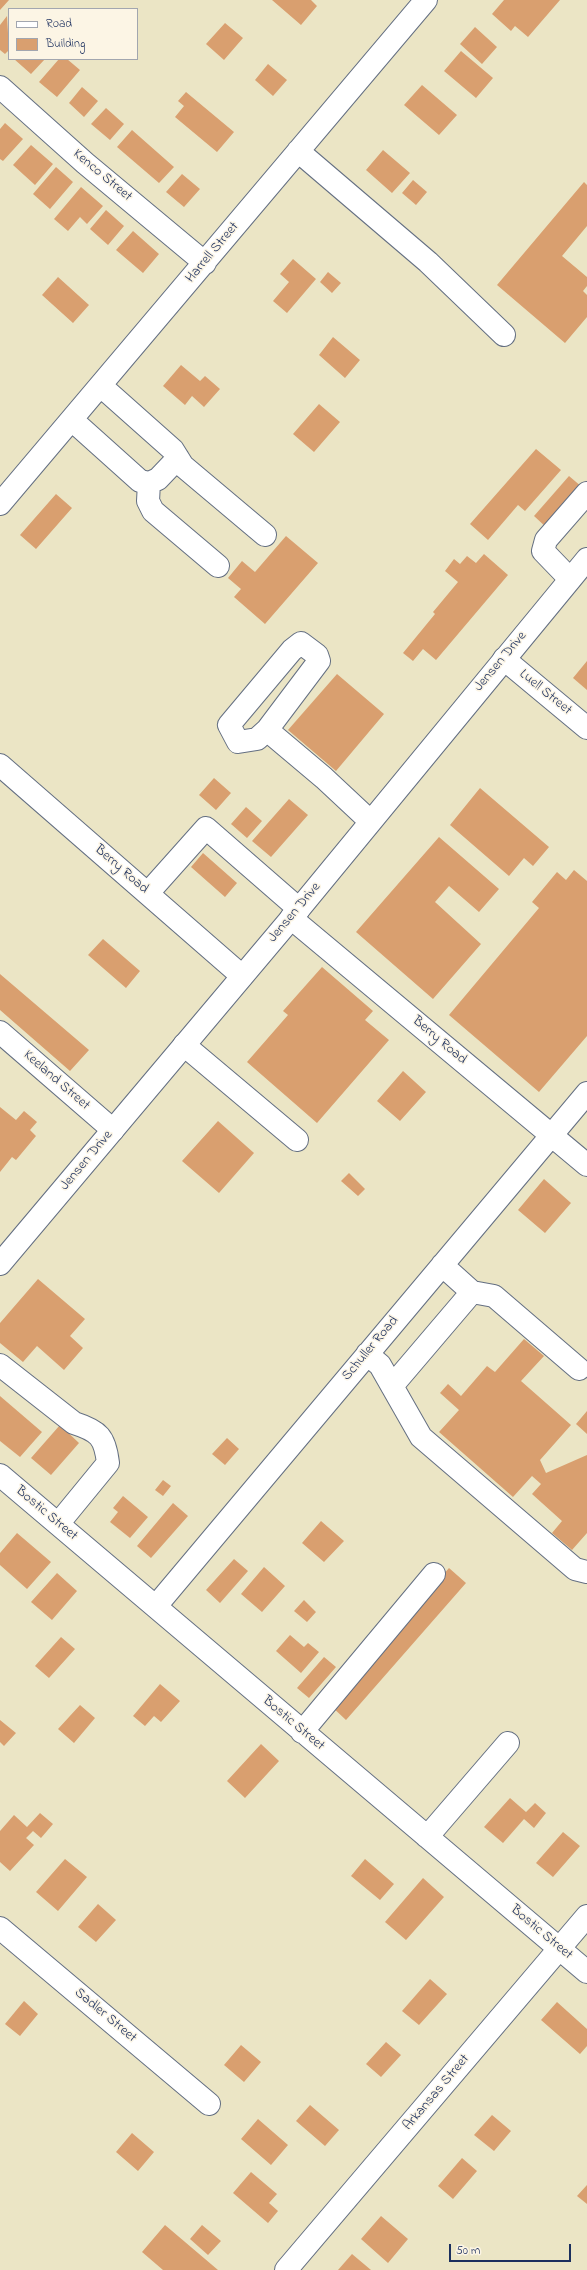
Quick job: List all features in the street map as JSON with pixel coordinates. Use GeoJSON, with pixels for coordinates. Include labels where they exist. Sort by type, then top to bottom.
{"type":"FeatureCollection","features":[{"type":"Feature","properties":{"kind":"street","name":"Harrell Street"},"geometry":{"type":"LineString","coordinates":[[0,504],[426,0]]}},
{"type":"Feature","properties":{"kind":"street","name":"Kenco Street"},"geometry":{"type":"LineString","coordinates":[[0,87],[85,163],[205,263]]}},
{"type":"Feature","properties":{"kind":"street"},"geometry":{"type":"LineString","coordinates":[[298,151],[428,262],[504,335]]}},
{"type":"Feature","properties":{"kind":"street"},"geometry":{"type":"LineString","coordinates":[[101,386],[173,450],[183,466],[265,534]]}},
{"type":"Feature","properties":{"kind":"street"},"geometry":{"type":"LineString","coordinates":[[72,420],[140,481],[149,483],[158,479],[178,458]]}},
{"type":"Feature","properties":{"kind":"street"},"geometry":{"type":"LineString","coordinates":[[149,483],[148,501],[153,511],[218,566]]}},
{"type":"Feature","properties":{"kind":"street"},"geometry":{"type":"LineString","coordinates":[[570,579],[543,551],[546,540],[587,493]]}},
{"type":"Feature","properties":{"kind":"street","name":"Jensen Drive"},"geometry":{"type":"LineString","coordinates":[[0,1264],[295,913],[587,559]]}},
{"type":"Feature","properties":{"kind":"street","name":"Luell Street"},"geometry":{"type":"LineString","coordinates":[[504,659],[587,728]]}},
{"type":"Feature","properties":{"kind":"street"},"geometry":{"type":"LineString","coordinates":[[267,730],[324,778],[370,822]]}},
{"type":"Feature","properties":{"kind":"street","name":"Berry Road"},"geometry":{"type":"LineString","coordinates":[[2,771],[148,893],[242,976]]}},
{"type":"Feature","properties":{"kind":"street","name":"Berry Road"},"geometry":{"type":"LineString","coordinates":[[148,893],[206,828],[295,913],[587,1165]]}},
{"type":"Feature","properties":{"kind":"street","name":"Keeland Street"},"geometry":{"type":"LineString","coordinates":[[0,1032],[113,1130]]}},
{"type":"Feature","properties":{"kind":"street"},"geometry":{"type":"LineString","coordinates":[[184,1045],[297,1140]]}},
{"type":"Feature","properties":{"kind":"street","name":"Schuller Road"},"geometry":{"type":"LineString","coordinates":[[156,1606],[587,1093]]}},
{"type":"Feature","properties":{"kind":"street"},"geometry":{"type":"LineString","coordinates":[[442,1265],[472,1292],[494,1296],[579,1369]]}},
{"type":"Feature","properties":{"kind":"street"},"geometry":{"type":"LineString","coordinates":[[392,1386],[472,1292]]}},
{"type":"Feature","properties":{"kind":"street"},"geometry":{"type":"LineString","coordinates":[[367,1354],[380,1366],[421,1437],[575,1569],[587,1572]]}},
{"type":"Feature","properties":{"kind":"street"},"geometry":{"type":"LineString","coordinates":[[0,1365],[74,1423],[86,1427],[99,1435],[106,1444],[108,1463],[58,1524]]}},
{"type":"Feature","properties":{"kind":"street","name":"Bostic Street"},"geometry":{"type":"LineString","coordinates":[[0,1475],[587,1972]]}},
{"type":"Feature","properties":{"kind":"street"},"geometry":{"type":"LineString","coordinates":[[302,1732],[434,1574]]}},
{"type":"Feature","properties":{"kind":"street"},"geometry":{"type":"LineString","coordinates":[[427,1837],[508,1743]]}},
{"type":"Feature","properties":{"kind":"street","name":"Arkansas Street"},"geometry":{"type":"LineString","coordinates":[[286,2270],[587,1916]]}},
{"type":"Feature","properties":{"kind":"street","name":"Sadler Street"},"geometry":{"type":"LineString","coordinates":[[0,1928],[209,2104]]}},
{"type":"Feature","properties":{"kind":"building"},"geometry":{"type":"Polygon","coordinates":[[[0,0],[9,0],[0,10],[0,0]]]}},
{"type":"Feature","properties":{"kind":"building"},"geometry":{"type":"Polygon","coordinates":[[[272,0],[311,0],[317,6],[301,25],[272,0]]]}},
{"type":"Feature","properties":{"kind":"building"},"geometry":{"type":"Polygon","coordinates":[[[504,0],[560,0],[528,37],[515,26],[511,31],[492,14],[504,0]]]}},
{"type":"Feature","properties":{"kind":"building"},"geometry":{"type":"Polygon","coordinates":[[[7,16],[8,51],[5,54],[0,50],[0,25],[7,16]]]}},
{"type":"Feature","properties":{"kind":"building"},"geometry":{"type":"Polygon","coordinates":[[[225,23],[243,38],[224,60],[206,44],[225,23]]]}},
{"type":"Feature","properties":{"kind":"building"},"geometry":{"type":"Polygon","coordinates":[[[475,27],[497,47],[482,64],[460,44],[475,27]]]}},
{"type":"Feature","properties":{"kind":"building"},"geometry":{"type":"Polygon","coordinates":[[[461,51],[493,78],[476,98],[444,71],[461,51]]]}},
{"type":"Feature","properties":{"kind":"building"},"geometry":{"type":"Polygon","coordinates":[[[15,60],[44,60],[31,74],[15,60]]]}},
{"type":"Feature","properties":{"kind":"building"},"geometry":{"type":"Polygon","coordinates":[[[58,60],[68,60],[80,70],[57,97],[39,82],[58,60]]]}},
{"type":"Feature","properties":{"kind":"building"},"geometry":{"type":"Polygon","coordinates":[[[268,64],[287,80],[273,96],[255,80],[268,64]]]}},
{"type":"Feature","properties":{"kind":"building"},"geometry":{"type":"Polygon","coordinates":[[[422,85],[457,115],[439,135],[404,105],[422,85]]]}},
{"type":"Feature","properties":{"kind":"building"},"geometry":{"type":"Polygon","coordinates":[[[82,87],[98,101],[84,117],[69,103],[82,87]]]}},
{"type":"Feature","properties":{"kind":"building"},"geometry":{"type":"Polygon","coordinates":[[[186,92],[234,132],[217,152],[175,117],[184,106],[178,101],[186,92]]]}},
{"type":"Feature","properties":{"kind":"building"},"geometry":{"type":"Polygon","coordinates":[[[106,108],[124,124],[110,140],[91,124],[106,108]]]}},
{"type":"Feature","properties":{"kind":"building"},"geometry":{"type":"Polygon","coordinates":[[[5,123],[23,139],[3,161],[0,159],[0,129],[5,123]]]}},
{"type":"Feature","properties":{"kind":"building"},"geometry":{"type":"Polygon","coordinates":[[[132,130],[174,167],[159,183],[117,147],[132,130]]]}},
{"type":"Feature","properties":{"kind":"building"},"geometry":{"type":"Polygon","coordinates":[[[31,145],[53,164],[35,185],[13,165],[31,145]]]}},
{"type":"Feature","properties":{"kind":"building"},"geometry":{"type":"Polygon","coordinates":[[[383,150],[410,173],[392,193],[366,170],[383,150]]]}},
{"type":"Feature","properties":{"kind":"building"},"geometry":{"type":"Polygon","coordinates":[[[56,167],[73,182],[50,209],[33,194],[56,167]]]}},
{"type":"Feature","properties":{"kind":"building"},"geometry":{"type":"Polygon","coordinates":[[[182,174],[200,189],[184,207],[166,192],[182,174]]]}},
{"type":"Feature","properties":{"kind":"building"},"geometry":{"type":"Polygon","coordinates":[[[413,180],[427,192],[416,205],[402,193],[413,180]]]}},
{"type":"Feature","properties":{"kind":"building"},"geometry":{"type":"Polygon","coordinates":[[[584,182],[587,185],[587,226],[562,256],[587,277],[587,286],[583,291],[587,295],[587,317],[565,343],[497,285],[584,182]]]}},
{"type":"Feature","properties":{"kind":"building"},"geometry":{"type":"Polygon","coordinates":[[[81,187],[103,206],[87,224],[80,217],[68,231],[54,219],[81,187]]]}},
{"type":"Feature","properties":{"kind":"building"},"geometry":{"type":"Polygon","coordinates":[[[106,210],[124,226],[108,245],[90,229],[106,210]]]}},
{"type":"Feature","properties":{"kind":"building"},"geometry":{"type":"Polygon","coordinates":[[[133,231],[159,254],[143,273],[116,250],[133,231]]]}},
{"type":"Feature","properties":{"kind":"building"},"geometry":{"type":"Polygon","coordinates":[[[293,259],[316,279],[287,313],[273,301],[289,282],[280,274],[293,259]]]}},
{"type":"Feature","properties":{"kind":"building"},"geometry":{"type":"Polygon","coordinates":[[[328,272],[341,283],[332,293],[320,282],[328,272]]]}},
{"type":"Feature","properties":{"kind":"building"},"geometry":{"type":"Polygon","coordinates":[[[58,277],[89,305],[73,323],[42,295],[58,277]]]}},
{"type":"Feature","properties":{"kind":"building"},"geometry":{"type":"Polygon","coordinates":[[[333,337],[360,360],[345,378],[319,355],[333,337]]]}},
{"type":"Feature","properties":{"kind":"building"},"geometry":{"type":"Polygon","coordinates":[[[181,365],[200,381],[205,376],[220,389],[204,407],[192,396],[185,405],[163,386],[181,365]]]}},
{"type":"Feature","properties":{"kind":"building"},"geometry":{"type":"Polygon","coordinates":[[[319,404],[340,422],[314,452],[293,434],[319,404]]]}},
{"type":"Feature","properties":{"kind":"building"},"geometry":{"type":"Polygon","coordinates":[[[536,449],[561,470],[525,511],[518,505],[488,540],[470,524],[536,449]]]}},
{"type":"Feature","properties":{"kind":"building"},"geometry":{"type":"Polygon","coordinates":[[[569,476],[582,487],[547,528],[534,516],[569,476]]]}},
{"type":"Feature","properties":{"kind":"building"},"geometry":{"type":"Polygon","coordinates":[[[56,494],[72,508],[36,549],[20,535],[56,494]]]}},
{"type":"Feature","properties":{"kind":"building"},"geometry":{"type":"Polygon","coordinates":[[[286,536],[318,563],[265,624],[234,597],[241,589],[228,578],[242,561],[255,572],[286,536]]]}},
{"type":"Feature","properties":{"kind":"building"},"geometry":{"type":"Polygon","coordinates":[[[484,554],[508,575],[436,660],[423,649],[413,661],[403,653],[435,614],[433,612],[458,582],[445,571],[454,559],[460,564],[467,556],[476,563],[484,554]]]}},
{"type":"Feature","properties":{"kind":"building"},"geometry":{"type":"Polygon","coordinates":[[[587,661],[587,690],[573,678],[587,661]]]}},
{"type":"Feature","properties":{"kind":"building"},"geometry":{"type":"Polygon","coordinates":[[[337,674],[384,714],[336,771],[288,730],[337,674]]]}},
{"type":"Feature","properties":{"kind":"building"},"geometry":{"type":"Polygon","coordinates":[[[214,778],[231,793],[216,810],[199,795],[214,778]]]}},
{"type":"Feature","properties":{"kind":"building"},"geometry":{"type":"Polygon","coordinates":[[[480,788],[549,847],[533,866],[524,858],[509,876],[450,825],[480,788]]]}},
{"type":"Feature","properties":{"kind":"building"},"geometry":{"type":"Polygon","coordinates":[[[289,799],[308,815],[271,857],[252,841],[289,799]]]}},
{"type":"Feature","properties":{"kind":"building"},"geometry":{"type":"Polygon","coordinates":[[[246,807],[262,821],[247,838],[231,824],[246,807]]]}},
{"type":"Feature","properties":{"kind":"building"},"geometry":{"type":"Polygon","coordinates":[[[439,837],[499,889],[479,912],[449,886],[435,902],[481,944],[433,999],[356,932],[439,837]]]}},
{"type":"Feature","properties":{"kind":"building"},"geometry":{"type":"Polygon","coordinates":[[[203,853],[237,883],[225,897],[191,867],[203,853]]]}},
{"type":"Feature","properties":{"kind":"building"},"geometry":{"type":"Polygon","coordinates":[[[574,870],[587,881],[587,1036],[539,1092],[449,1015],[539,908],[532,902],[557,872],[566,880],[574,870]]]}},
{"type":"Feature","properties":{"kind":"building"},"geometry":{"type":"Polygon","coordinates":[[[103,939],[140,971],[126,988],[88,955],[103,939]]]}},
{"type":"Feature","properties":{"kind":"building"},"geometry":{"type":"Polygon","coordinates":[[[322,967],[373,1011],[365,1020],[389,1040],[317,1123],[247,1062],[288,1015],[283,1011],[322,967]]]}},
{"type":"Feature","properties":{"kind":"building"},"geometry":{"type":"Polygon","coordinates":[[[0,974],[89,1050],[70,1071],[0,1010],[0,974]]]}},
{"type":"Feature","properties":{"kind":"building"},"geometry":{"type":"Polygon","coordinates":[[[403,1071],[426,1092],[400,1121],[377,1101],[403,1071]]]}},
{"type":"Feature","properties":{"kind":"building"},"geometry":{"type":"Polygon","coordinates":[[[0,1107],[16,1120],[24,1111],[37,1122],[30,1130],[36,1136],[16,1160],[12,1157],[0,1172],[0,1107]]]}},
{"type":"Feature","properties":{"kind":"building"},"geometry":{"type":"Polygon","coordinates":[[[218,1121],[254,1153],[219,1193],[182,1161],[218,1121]]]}},
{"type":"Feature","properties":{"kind":"building"},"geometry":{"type":"Polygon","coordinates":[[[349,1173],[365,1189],[358,1196],[341,1181],[349,1173]]]}},
{"type":"Feature","properties":{"kind":"building"},"geometry":{"type":"Polygon","coordinates":[[[544,1179],[571,1203],[545,1233],[518,1210],[544,1179]]]}},
{"type":"Feature","properties":{"kind":"building"},"geometry":{"type":"Polygon","coordinates":[[[38,1279],[85,1319],[70,1336],[83,1348],[64,1370],[37,1346],[23,1362],[0,1343],[0,1323],[38,1279]]]}},
{"type":"Feature","properties":{"kind":"building"},"geometry":{"type":"Polygon","coordinates":[[[524,1339],[544,1356],[521,1381],[571,1425],[540,1460],[546,1473],[587,1455],[587,1533],[572,1550],[552,1533],[562,1521],[532,1494],[541,1484],[532,1476],[513,1497],[439,1432],[459,1410],[440,1393],[448,1384],[461,1396],[487,1366],[495,1372],[524,1339]]]}},
{"type":"Feature","properties":{"kind":"building"},"geometry":{"type":"Polygon","coordinates":[[[0,1396],[42,1432],[20,1457],[0,1441],[0,1396]]]}},
{"type":"Feature","properties":{"kind":"building"},"geometry":{"type":"Polygon","coordinates":[[[587,1411],[587,1434],[576,1424],[587,1411]]]}},
{"type":"Feature","properties":{"kind":"building"},"geometry":{"type":"Polygon","coordinates":[[[60,1425],[79,1443],[51,1475],[31,1458],[60,1425]]]}},
{"type":"Feature","properties":{"kind":"building"},"geometry":{"type":"Polygon","coordinates":[[[227,1438],[239,1449],[225,1465],[212,1454],[227,1438]]]}},
{"type":"Feature","properties":{"kind":"building"},"geometry":{"type":"Polygon","coordinates":[[[163,1480],[171,1486],[163,1496],[155,1490],[163,1480]]]}},
{"type":"Feature","properties":{"kind":"building"},"geometry":{"type":"Polygon","coordinates":[[[123,1496],[148,1517],[130,1538],[110,1522],[118,1512],[113,1508],[123,1496]]]}},
{"type":"Feature","properties":{"kind":"building"},"geometry":{"type":"Polygon","coordinates":[[[173,1503],[188,1516],[151,1558],[137,1546],[173,1503]]]}},
{"type":"Feature","properties":{"kind":"building"},"geometry":{"type":"Polygon","coordinates":[[[321,1521],[344,1541],[324,1562],[302,1543],[321,1521]]]}},
{"type":"Feature","properties":{"kind":"building"},"geometry":{"type":"Polygon","coordinates":[[[17,1533],[51,1562],[27,1589],[0,1565],[0,1553],[17,1533]]]}},
{"type":"Feature","properties":{"kind":"building"},"geometry":{"type":"Polygon","coordinates":[[[234,1559],[248,1571],[220,1603],[206,1590],[234,1559]]]}},
{"type":"Feature","properties":{"kind":"building"},"geometry":{"type":"Polygon","coordinates":[[[264,1567],[285,1586],[262,1612],[241,1594],[264,1567]]]}},
{"type":"Feature","properties":{"kind":"building"},"geometry":{"type":"Polygon","coordinates":[[[449,1568],[466,1583],[346,1720],[330,1705],[449,1568]]]}},
{"type":"Feature","properties":{"kind":"building"},"geometry":{"type":"Polygon","coordinates":[[[57,1573],[77,1591],[52,1620],[31,1602],[57,1573]]]}},
{"type":"Feature","properties":{"kind":"building"},"geometry":{"type":"Polygon","coordinates":[[[304,1600],[316,1612],[307,1622],[294,1611],[304,1600]]]}},
{"type":"Feature","properties":{"kind":"building"},"geometry":{"type":"Polygon","coordinates":[[[290,1635],[304,1647],[308,1643],[319,1652],[301,1673],[276,1651],[290,1635]]]}},
{"type":"Feature","properties":{"kind":"building"},"geometry":{"type":"Polygon","coordinates":[[[61,1637],[75,1649],[49,1678],[35,1666],[61,1637]]]}},
{"type":"Feature","properties":{"kind":"building"},"geometry":{"type":"Polygon","coordinates":[[[324,1657],[336,1667],[309,1698],[297,1688],[324,1657]]]}},
{"type":"Feature","properties":{"kind":"building"},"geometry":{"type":"Polygon","coordinates":[[[160,1684],[180,1701],[161,1722],[154,1716],[145,1726],[133,1716],[160,1684]]]}},
{"type":"Feature","properties":{"kind":"building"},"geometry":{"type":"Polygon","coordinates":[[[80,1705],[95,1718],[74,1743],[58,1729],[80,1705]]]}},
{"type":"Feature","properties":{"kind":"building"},"geometry":{"type":"Polygon","coordinates":[[[0,1720],[16,1733],[4,1746],[0,1742],[0,1720]]]}},
{"type":"Feature","properties":{"kind":"building"},"geometry":{"type":"Polygon","coordinates":[[[261,1744],[279,1761],[245,1798],[227,1781],[261,1744]]]}},
{"type":"Feature","properties":{"kind":"building"},"geometry":{"type":"Polygon","coordinates":[[[510,1798],[526,1812],[535,1803],[546,1813],[534,1828],[524,1819],[503,1843],[484,1827],[510,1798]]]}},
{"type":"Feature","properties":{"kind":"building"},"geometry":{"type":"Polygon","coordinates":[[[40,1813],[53,1824],[41,1838],[33,1831],[26,1838],[34,1845],[10,1871],[0,1862],[0,1831],[14,1815],[27,1827],[40,1813]]]}},
{"type":"Feature","properties":{"kind":"building"},"geometry":{"type":"Polygon","coordinates":[[[563,1832],[580,1846],[553,1877],[536,1863],[563,1832]]]}},
{"type":"Feature","properties":{"kind":"building"},"geometry":{"type":"Polygon","coordinates":[[[65,1859],[87,1877],[58,1911],[36,1892],[65,1859]]]}},
{"type":"Feature","properties":{"kind":"building"},"geometry":{"type":"Polygon","coordinates":[[[365,1859],[394,1884],[380,1900],[351,1876],[365,1859]]]}},
{"type":"Feature","properties":{"kind":"building"},"geometry":{"type":"Polygon","coordinates":[[[423,1878],[444,1897],[406,1940],[385,1922],[423,1878]]]}},
{"type":"Feature","properties":{"kind":"building"},"geometry":{"type":"Polygon","coordinates":[[[98,1904],[116,1920],[96,1942],[78,1927],[98,1904]]]}},
{"type":"Feature","properties":{"kind":"building"},"geometry":{"type":"Polygon","coordinates":[[[430,1979],[447,1994],[419,2025],[402,2011],[430,1979]]]}},
{"type":"Feature","properties":{"kind":"building"},"geometry":{"type":"Polygon","coordinates":[[[24,2001],[38,2014],[20,2036],[5,2024],[24,2001]]]}},
{"type":"Feature","properties":{"kind":"building"},"geometry":{"type":"Polygon","coordinates":[[[557,2002],[587,2029],[587,2046],[580,2054],[541,2020],[557,2002]]]}},
{"type":"Feature","properties":{"kind":"building"},"geometry":{"type":"Polygon","coordinates":[[[386,2042],[401,2055],[381,2077],[366,2064],[386,2042]]]}},
{"type":"Feature","properties":{"kind":"building"},"geometry":{"type":"Polygon","coordinates":[[[241,2045],[261,2062],[244,2082],[224,2065],[241,2045]]]}},
{"type":"Feature","properties":{"kind":"building"},"geometry":{"type":"Polygon","coordinates":[[[310,2105],[339,2130],[325,2146],[296,2121],[310,2105]]]}},
{"type":"Feature","properties":{"kind":"building"},"geometry":{"type":"Polygon","coordinates":[[[492,2115],[511,2131],[494,2151],[474,2135],[492,2115]]]}},
{"type":"Feature","properties":{"kind":"building"},"geometry":{"type":"Polygon","coordinates":[[[258,2119],[288,2145],[271,2165],[241,2139],[258,2119]]]}},
{"type":"Feature","properties":{"kind":"building"},"geometry":{"type":"Polygon","coordinates":[[[132,2133],[154,2152],[138,2171],[116,2152],[132,2133]]]}},
{"type":"Feature","properties":{"kind":"building"},"geometry":{"type":"Polygon","coordinates":[[[462,2158],[477,2171],[453,2199],[438,2186],[462,2158]]]}},
{"type":"Feature","properties":{"kind":"building"},"geometry":{"type":"Polygon","coordinates":[[[251,2172],[277,2194],[269,2203],[278,2211],[268,2223],[233,2193],[251,2172]]]}},
{"type":"Feature","properties":{"kind":"building"},"geometry":{"type":"Polygon","coordinates":[[[587,2185],[587,2204],[577,2196],[587,2185]]]}},
{"type":"Feature","properties":{"kind":"building"},"geometry":{"type":"Polygon","coordinates":[[[381,2216],[408,2239],[388,2263],[361,2239],[381,2216]]]}},
{"type":"Feature","properties":{"kind":"building"},"geometry":{"type":"Polygon","coordinates":[[[165,2225],[218,2270],[163,2270],[142,2252],[165,2225]]]}},
{"type":"Feature","properties":{"kind":"building"},"geometry":{"type":"Polygon","coordinates":[[[202,2225],[221,2241],[208,2255],[190,2239],[202,2225]]]}},
{"type":"Feature","properties":{"kind":"building"},"geometry":{"type":"Polygon","coordinates":[[[352,2254],[371,2270],[338,2270],[352,2254]]]}}]}
